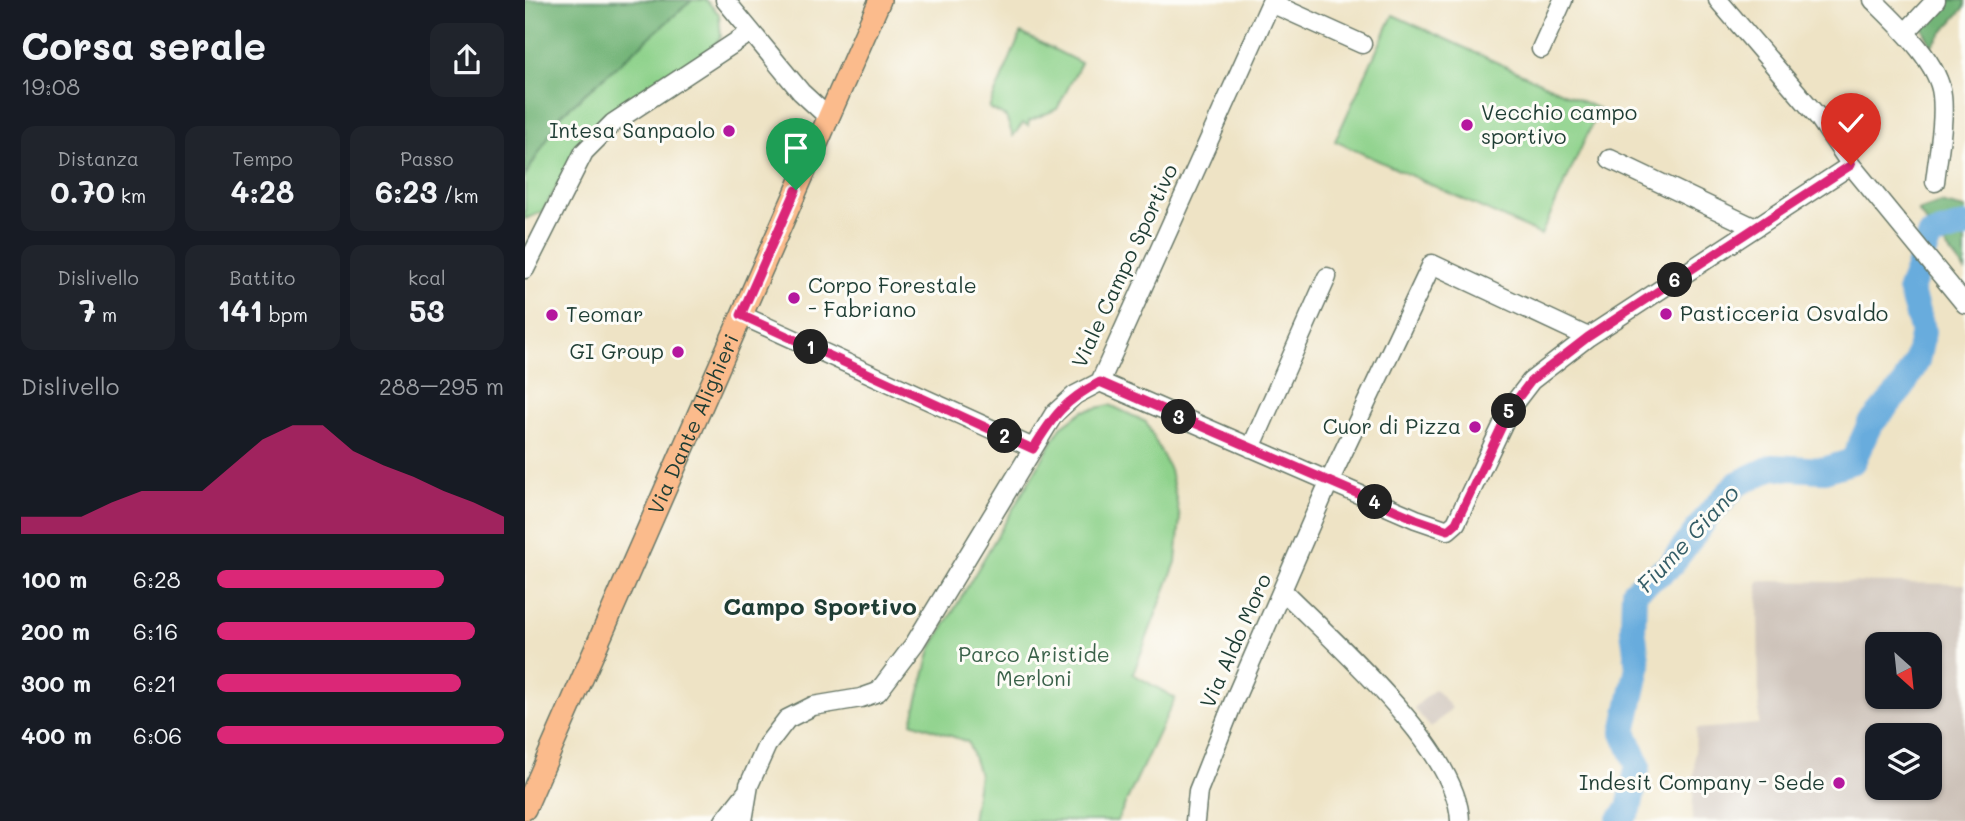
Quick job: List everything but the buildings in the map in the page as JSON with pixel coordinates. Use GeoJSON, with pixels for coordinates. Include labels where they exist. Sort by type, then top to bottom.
{"type":"FeatureCollection","features":[{"type":"Feature","properties":{"kind":"main road","name":"Via Dante Alighieri"},"geometry":{"type":"LineString","coordinates":[[525,810],[880,0]]}},
{"type":"Feature","properties":{"kind":"street"},"geometry":{"type":"LineString","coordinates":[[725,0],[801,92],[828,117]]}},
{"type":"Feature","properties":{"kind":"street"},"geometry":{"type":"LineString","coordinates":[[1541,49],[1563,0]]}},
{"type":"Feature","properties":{"kind":"street"},"geometry":{"type":"LineString","coordinates":[[1719,0],[1819,118],[1851,165],[1965,304]]}},
{"type":"Feature","properties":{"kind":"street"},"geometry":{"type":"LineString","coordinates":[[1873,0],[1906,32],[1933,72],[1942,93],[1935,181]]}},
{"type":"Feature","properties":{"kind":"street"},"geometry":{"type":"LineString","coordinates":[[1906,32],[1936,0]]}},
{"type":"Feature","properties":{"kind":"street"},"geometry":{"type":"LineString","coordinates":[[1271,2],[1362,44]]}},
{"type":"Feature","properties":{"kind":"street","name":"Viale Campo Sportivo"},"geometry":{"type":"LineString","coordinates":[[724,821],[746,793],[767,745],[787,719],[813,706],[878,692],[915,643],[1055,414],[1075,395],[1100,382],[1271,2]]}},
{"type":"Feature","properties":{"kind":"street"},"geometry":{"type":"LineString","coordinates":[[525,269],[584,152],[613,123],[751,32]]}},
{"type":"Feature","properties":{"kind":"street"},"geometry":{"type":"LineString","coordinates":[[1610,159],[1755,228]]}},
{"type":"Feature","properties":{"kind":"street"},"geometry":{"type":"LineString","coordinates":[[1100,382],[1442,529],[1453,527],[1511,407],[1531,381],[1588,337],[1851,165]]}},
{"type":"Feature","properties":{"kind":"street","name":"Via Aldo Moro"},"geometry":{"type":"LineString","coordinates":[[1195,821],[1198,791],[1233,703],[1329,482],[1432,264],[1588,337]]}},
{"type":"Feature","properties":{"kind":"street"},"geometry":{"type":"LineString","coordinates":[[1251,448],[1327,276]]}},
{"type":"Feature","properties":{"kind":"street"},"geometry":{"type":"LineString","coordinates":[[741,315],[1033,449]]}},
{"type":"Feature","properties":{"kind":"street"},"geometry":{"type":"LineString","coordinates":[[1283,591],[1381,690],[1440,761],[1460,803],[1460,821]]}},
{"type":"Feature","properties":{"kind":"street","name":"Viale Campo Sportivo"},"geometry":{"type":"LineString","coordinates":[[743,821],[746,793]]}},
{"type":"Feature","properties":{"kind":"shaded area"},"geometry":{"type":"Polygon","coordinates":[[[1758,581],[1965,584],[1965,821],[1692,821],[1696,729],[1759,724],[1758,581]]]}},
{"type":"Feature","properties":{"kind":"shaded area"},"geometry":{"type":"Polygon","coordinates":[[[1435,689],[1452,708],[1431,728],[1414,708],[1435,689]]]}},
{"type":"Feature","properties":{"kind":"green space"},"geometry":{"type":"Polygon","coordinates":[[[525,0],[692,0],[562,114],[525,176],[525,0]]]}},
{"type":"Feature","properties":{"kind":"green space"},"geometry":{"type":"Polygon","coordinates":[[[692,0],[706,0],[719,14],[721,37],[712,48],[586,137],[542,212],[525,219],[525,176],[562,114],[692,0]]]}},
{"type":"Feature","properties":{"kind":"green space"},"geometry":{"type":"Polygon","coordinates":[[[1943,0],[1965,0],[1965,7],[1931,46],[1922,27],[1943,0]]]}},
{"type":"Feature","properties":{"kind":"green space","name":"Vecchio campo sportivo"},"geometry":{"type":"Polygon","coordinates":[[[1393,15],[1599,109],[1541,235],[1335,141],[1393,15]]]}},
{"type":"Feature","properties":{"kind":"green space"},"geometry":{"type":"Polygon","coordinates":[[[1021,33],[1081,63],[1057,109],[1029,121],[1028,126],[1023,123],[1013,136],[1006,117],[989,108],[1021,33]]]}},
{"type":"Feature","properties":{"kind":"green space"},"geometry":{"type":"Polygon","coordinates":[[[1940,203],[1965,209],[1965,271],[1918,211],[1940,203]]]}},
{"type":"Feature","properties":{"kind":"green space","name":"Parco Aristide Merloni"},"geometry":{"type":"Polygon","coordinates":[[[1110,405],[1146,422],[1170,470],[1180,518],[1176,562],[1133,674],[1175,698],[1117,821],[972,821],[979,774],[968,742],[912,722],[931,649],[1061,427],[1083,411],[1110,405]]]}},
{"type":"Feature","properties":{"kind":"waterway","name":"Fiume Giano"},"geometry":{"type":"LineString","coordinates":[[1619,821],[1629,809],[1638,765],[1624,732],[1638,667],[1633,629],[1634,591],[1670,566],[1710,513],[1737,484],[1773,467],[1824,470],[1853,461],[1869,426],[1902,388],[1917,361],[1923,332],[1910,289],[1930,236],[1965,226]]}},
{"type":"Feature","properties":{"kind":"place","name":"Vecchio campo sportivo"},"geometry":{"type":"Point","coordinates":[1467,125]}},
{"type":"Feature","properties":{"kind":"place","name":"Intesa Sanpaolo"},"geometry":{"type":"Point","coordinates":[729,131]}},
{"type":"Feature","properties":{"kind":"place","name":"Corpo Forestale - Fabriano"},"geometry":{"type":"Point","coordinates":[794,298]}},
{"type":"Feature","properties":{"kind":"place","name":"Pasticceria Osvaldo"},"geometry":{"type":"Point","coordinates":[1666,314]}},
{"type":"Feature","properties":{"kind":"place","name":"Teomar"},"geometry":{"type":"Point","coordinates":[552,315]}},
{"type":"Feature","properties":{"kind":"place","name":"GI Group"},"geometry":{"type":"Point","coordinates":[678,352]}},
{"type":"Feature","properties":{"kind":"place","name":"Cuor di Pizza"},"geometry":{"type":"Point","coordinates":[1475,427]}},
{"type":"Feature","properties":{"kind":"place","name":"Indesit Company - Sede"},"geometry":{"type":"Point","coordinates":[1839,783]}},
{"type":"Feature","properties":{"kind":"district","name":"Campo Sportivo"},"geometry":{"type":"Point","coordinates":[820,607]}},
{"type":"Feature","properties":{"kind":"route"},"geometry":{"type":"LineString","coordinates":[[796,190],[741,315],[1033,449],[1055,414],[1075,395],[1100,382],[1416,519],[1448,530],[1456,523],[1511,407],[1531,381],[1588,337],[1851,165]]}}]}
